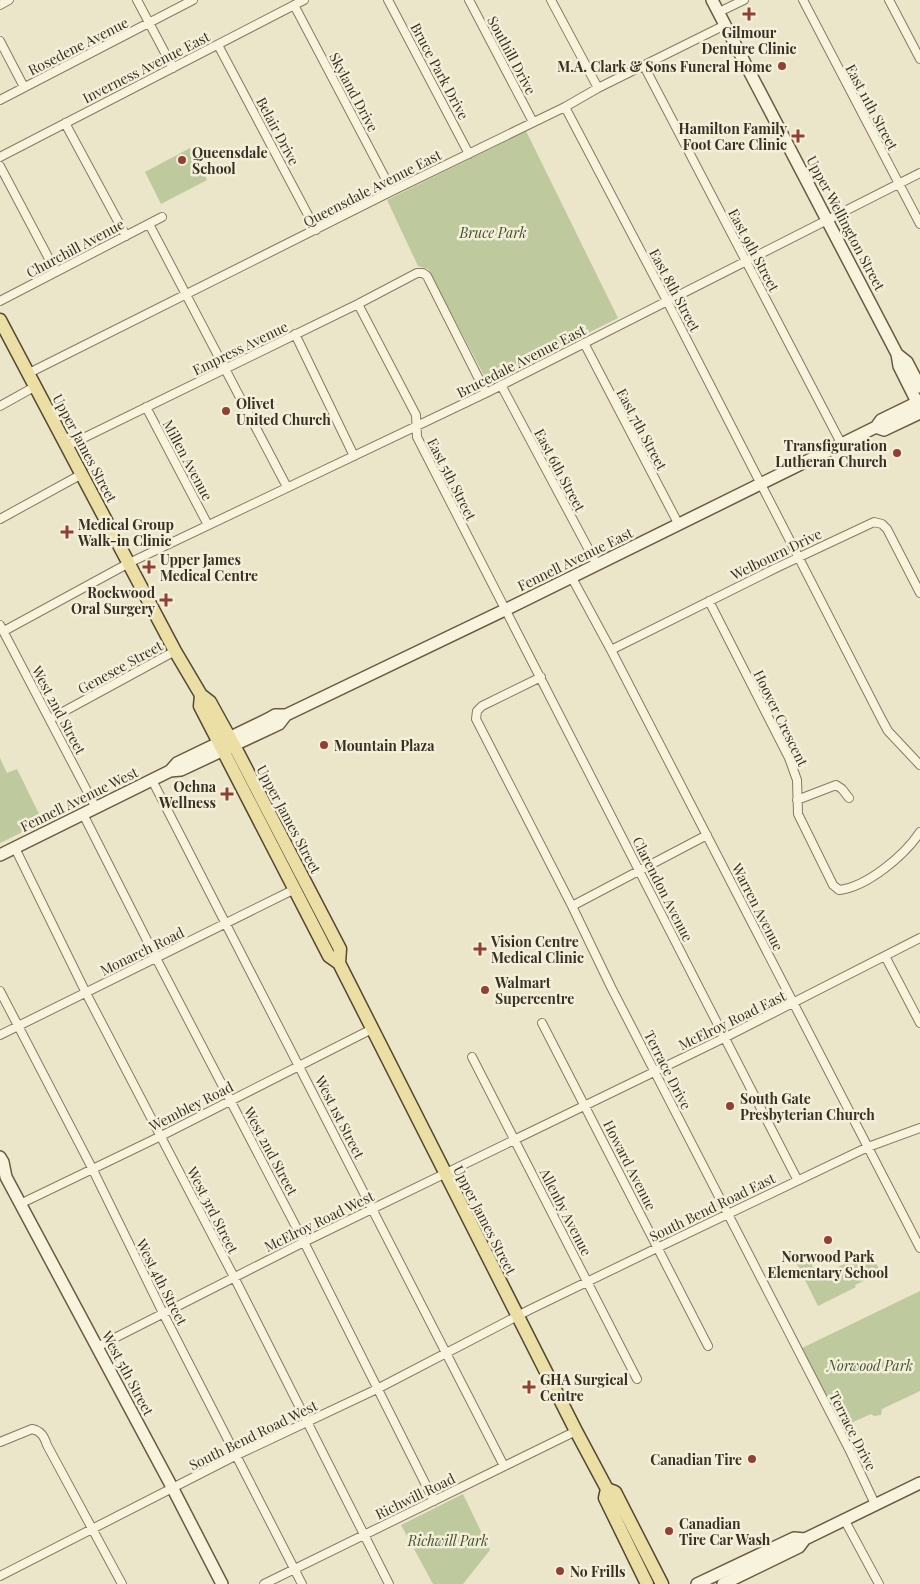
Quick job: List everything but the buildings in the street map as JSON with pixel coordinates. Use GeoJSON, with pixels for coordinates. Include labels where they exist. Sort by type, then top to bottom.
{"type":"FeatureCollection","features":[{"type":"Feature","properties":{"kind":"main road","name":"Upper Wellington Street"},"geometry":{"type":"LineString","coordinates":[[712,0],[897,354],[899,366],[919,406]]}},
{"type":"Feature","properties":{"kind":"main road","name":"Upper James Street"},"geometry":{"type":"LineString","coordinates":[[0,320],[175,650],[201,695],[200,706],[227,744],[340,949],[339,963]]}},
{"type":"Feature","properties":{"kind":"main road","name":"Upper Wellington Street"},"geometry":{"type":"LineString","coordinates":[[897,354],[907,362],[920,387]]}},
{"type":"Feature","properties":{"kind":"main road","name":"Fennell Avenue East"},"geometry":{"type":"LineString","coordinates":[[227,744],[279,724],[286,715],[679,526],[876,427],[884,430],[919,406]]}},
{"type":"Feature","properties":{"kind":"main road","name":"Upper James Street"},"geometry":{"type":"LineString","coordinates":[[227,744],[295,889],[329,956],[339,963],[576,1431],[607,1489],[614,1492],[619,1500],[662,1584]]}},
{"type":"Feature","properties":{"kind":"main road","name":"Fennell Avenue West"},"geometry":{"type":"LineString","coordinates":[[0,855],[170,771],[178,762],[227,744]]}},
{"type":"Feature","properties":{"kind":"main road","name":"West 5th Street"},"geometry":{"type":"LineString","coordinates":[[0,1157],[3,1162],[2,1176],[20,1204],[222,1584]]}},
{"type":"Feature","properties":{"kind":"main road"},"geometry":{"type":"LineString","coordinates":[[723,1584],[799,1547],[805,1539],[844,1519],[920,1483]]}},
{"type":"Feature","properties":{"kind":"main road","name":"Upper James Street"},"geometry":{"type":"LineString","coordinates":[[607,1489],[605,1498],[647,1584]]}},
{"type":"Feature","properties":{"kind":"main road"},"geometry":{"type":"LineString","coordinates":[[616,1520],[616,1509],[619,1500]]}},
{"type":"Feature","properties":{"kind":"main road"},"geometry":{"type":"LineString","coordinates":[[698,1584],[794,1538],[805,1539]]}},
{"type":"Feature","properties":{"kind":"street"},"geometry":{"type":"LineString","coordinates":[[0,5],[9,0]]}},
{"type":"Feature","properties":{"kind":"street"},"geometry":{"type":"LineString","coordinates":[[137,0],[173,68]]}},
{"type":"Feature","properties":{"kind":"street","name":"Rosedene Avenue"},"geometry":{"type":"LineString","coordinates":[[0,100],[193,0]]}},
{"type":"Feature","properties":{"kind":"street","name":"Inverness Avenue East"},"geometry":{"type":"LineString","coordinates":[[0,157],[304,0]]}},
{"type":"Feature","properties":{"kind":"street","name":"Bruce Park Drive"},"geometry":{"type":"LineString","coordinates":[[388,0],[469,154]]}},
{"type":"Feature","properties":{"kind":"street","name":"Southill Drive"},"geometry":{"type":"LineString","coordinates":[[469,0],[533,122]]}},
{"type":"Feature","properties":{"kind":"street"},"geometry":{"type":"LineString","coordinates":[[550,0],[598,88]]}},
{"type":"Feature","properties":{"kind":"street"},"geometry":{"type":"LineString","coordinates":[[719,12],[744,0]]}},
{"type":"Feature","properties":{"kind":"street","name":"East 11th Street"},"geometry":{"type":"LineString","coordinates":[[803,0],[920,224]]}},
{"type":"Feature","properties":{"kind":"street"},"geometry":{"type":"LineString","coordinates":[[890,0],[920,59]]}},
{"type":"Feature","properties":{"kind":"street","name":"Skyland Drive"},"geometry":{"type":"LineString","coordinates":[[294,5],[392,191]]}},
{"type":"Feature","properties":{"kind":"street","name":"Queensdale Avenue East"},"geometry":{"type":"LineString","coordinates":[[29,373],[392,191],[565,107],[598,88],[725,25]]}},
{"type":"Feature","properties":{"kind":"street"},"geometry":{"type":"LineString","coordinates":[[0,41],[24,87]]}},
{"type":"Feature","properties":{"kind":"street","name":"Belair Drive"},"geometry":{"type":"LineString","coordinates":[[218,45],[316,230]]}},
{"type":"Feature","properties":{"kind":"street","name":"East 9th Street"},"geometry":{"type":"LineString","coordinates":[[644,66],[842,445]]}},
{"type":"Feature","properties":{"kind":"street","name":"East 8th Street"},"geometry":{"type":"LineString","coordinates":[[565,107],[761,484]]}},
{"type":"Feature","properties":{"kind":"street"},"geometry":{"type":"LineString","coordinates":[[65,123],[126,236]]}},
{"type":"Feature","properties":{"kind":"street"},"geometry":{"type":"LineString","coordinates":[[0,166],[56,272]]}},
{"type":"Feature","properties":{"kind":"street","name":"Brucedale Avenue East"},"geometry":{"type":"LineString","coordinates":[[2,628],[129,563],[486,393],[920,173]]}},
{"type":"Feature","properties":{"kind":"street","name":"Churchill Avenue"},"geometry":{"type":"LineString","coordinates":[[0,302],[162,217]]}},
{"type":"Feature","properties":{"kind":"street"},"geometry":{"type":"LineString","coordinates":[[149,224],[287,487]]}},
{"type":"Feature","properties":{"kind":"street","name":"Empress Avenue"},"geometry":{"type":"LineString","coordinates":[[67,446],[358,304],[417,273],[423,273],[427,276],[486,393]]}},
{"type":"Feature","properties":{"kind":"street","name":"East 5th Street"},"geometry":{"type":"LineString","coordinates":[[358,304],[416,415],[417,437],[506,610]]}},
{"type":"Feature","properties":{"kind":"street"},"geometry":{"type":"LineString","coordinates":[[295,334],[354,456]]}},
{"type":"Feature","properties":{"kind":"street","name":"East 7th Street"},"geometry":{"type":"LineString","coordinates":[[584,343],[679,526]]}},
{"type":"Feature","properties":{"kind":"street","name":"East 6th Street"},"geometry":{"type":"LineString","coordinates":[[501,385],[597,565]]}},
{"type":"Feature","properties":{"kind":"street"},"geometry":{"type":"LineString","coordinates":[[0,406],[36,386]]}},
{"type":"Feature","properties":{"kind":"street","name":"Millen Avenue"},"geometry":{"type":"LineString","coordinates":[[146,407],[208,525]]}},
{"type":"Feature","properties":{"kind":"street"},"geometry":{"type":"LineString","coordinates":[[0,518],[82,474]]}},
{"type":"Feature","properties":{"kind":"street"},"geometry":{"type":"LineString","coordinates":[[761,484],[888,731],[920,765]]}},
{"type":"Feature","properties":{"kind":"street","name":"Welbourn Drive"},"geometry":{"type":"LineString","coordinates":[[611,650],[870,523],[878,522],[887,529],[920,593]]}},
{"type":"Feature","properties":{"kind":"street","name":"Warren Avenue"},"geometry":{"type":"LineString","coordinates":[[572,578],[920,1248]]}},
{"type":"Feature","properties":{"kind":"street","name":"Hoover Crescent"},"geometry":{"type":"LineString","coordinates":[[709,601],[789,758],[797,780],[798,814],[833,885],[839,890],[847,889],[864,881],[888,867],[919,838]]}},
{"type":"Feature","properties":{"kind":"street","name":"Clarendon Avenue"},"geometry":{"type":"LineString","coordinates":[[506,610],[798,1179]]}},
{"type":"Feature","properties":{"kind":"street","name":"West 2nd Street"},"geometry":{"type":"LineString","coordinates":[[2,628],[96,808]]}},
{"type":"Feature","properties":{"kind":"street","name":"Genesee Street"},"geometry":{"type":"LineString","coordinates":[[50,719],[175,650]]}},
{"type":"Feature","properties":{"kind":"street","name":"Terrace Drive"},"geometry":{"type":"LineString","coordinates":[[541,677],[482,706],[477,711],[476,719],[850,1451],[875,1504]]}},
{"type":"Feature","properties":{"kind":"street","name":"West 1st Street"},"geometry":{"type":"LineString","coordinates":[[152,780],[504,1466]]}},
{"type":"Feature","properties":{"kind":"street"},"geometry":{"type":"LineString","coordinates":[[797,800],[836,785],[849,798]]}},
{"type":"Feature","properties":{"kind":"street","name":"West 2nd Street"},"geometry":{"type":"LineString","coordinates":[[83,814],[304,1242],[434,1501]]}},
{"type":"Feature","properties":{"kind":"street"},"geometry":{"type":"LineString","coordinates":[[572,906],[707,835]]}},
{"type":"Feature","properties":{"kind":"street","name":"West 3rd Street"},"geometry":{"type":"LineString","coordinates":[[14,848],[86,993],[234,1277],[389,1584]]}},
{"type":"Feature","properties":{"kind":"street","name":"Monarch Road"},"geometry":{"type":"LineString","coordinates":[[0,1035],[295,889]]}},
{"type":"Feature","properties":{"kind":"street","name":"McElroy Road East"},"geometry":{"type":"LineString","coordinates":[[445,1172],[655,1072],[793,1004],[920,938]]}},
{"type":"Feature","properties":{"kind":"street"},"geometry":{"type":"LineString","coordinates":[[885,956],[920,1023]]}},
{"type":"Feature","properties":{"kind":"street","name":"West 4th Street"},"geometry":{"type":"LineString","coordinates":[[0,991],[92,1168],[162,1313],[302,1584]]}},
{"type":"Feature","properties":{"kind":"street","name":"Howard Avenue"},"geometry":{"type":"LineString","coordinates":[[542,1022],[708,1346]]}},
{"type":"Feature","properties":{"kind":"street","name":"Wembley Road"},"geometry":{"type":"LineString","coordinates":[[20,1204],[161,1136],[372,1029]]}},
{"type":"Feature","properties":{"kind":"street","name":"Allenby Avenue"},"geometry":{"type":"LineString","coordinates":[[472,1057],[637,1379]]}},
{"type":"Feature","properties":{"kind":"street","name":"South Bend Road East"},"geometry":{"type":"LineString","coordinates":[[518,1316],[798,1179],[868,1147],[920,1128]]}},
{"type":"Feature","properties":{"kind":"street","name":"McElroy Road West"},"geometry":{"type":"LineString","coordinates":[[97,1347],[445,1172]]}},
{"type":"Feature","properties":{"kind":"street","name":"South Bend Road West"},"geometry":{"type":"LineString","coordinates":[[0,1576],[237,1455],[377,1389],[518,1316]]}},
{"type":"Feature","properties":{"kind":"street"},"geometry":{"type":"LineString","coordinates":[[0,1442],[32,1429],[39,1431],[45,1437],[47,1445],[122,1584]]}},
{"type":"Feature","properties":{"kind":"street","name":"Richwill Road"},"geometry":{"type":"LineString","coordinates":[[264,1584],[576,1431]]}},
{"type":"Feature","properties":{"kind":"street"},"geometry":{"type":"LineString","coordinates":[[844,1519],[878,1584]]}},
{"type":"Feature","properties":{"kind":"green space","name":"Bruce Park"},"geometry":{"type":"Polygon","coordinates":[[[526,131],[618,318],[488,383],[428,269],[418,266],[387,200],[526,131]]]}},
{"type":"Feature","properties":{"kind":"green space"},"geometry":{"type":"Polygon","coordinates":[[[190,148],[207,180],[161,204],[145,172],[190,148]]]}},
{"type":"Feature","properties":{"kind":"green space"},"geometry":{"type":"Polygon","coordinates":[[[0,758],[7,773],[17,769],[43,822],[0,843],[0,758]]]}},
{"type":"Feature","properties":{"kind":"green space"},"geometry":{"type":"Polygon","coordinates":[[[870,1251],[881,1273],[818,1306],[796,1262],[808,1257],[816,1273],[820,1275],[826,1272],[825,1269],[828,1268],[830,1271],[870,1251]]]}},
{"type":"Feature","properties":{"kind":"green space","name":"Norwood Park"},"geometry":{"type":"Polygon","coordinates":[[[920,1291],[920,1391],[882,1409],[881,1415],[874,1416],[871,1414],[842,1427],[802,1348],[920,1291]]]}},
{"type":"Feature","properties":{"kind":"green space","name":"Richwill Park"},"geometry":{"type":"Polygon","coordinates":[[[463,1494],[490,1550],[463,1584],[433,1584],[401,1525],[463,1494]]]}},
{"type":"Feature","properties":{"kind":"place","name":"Gilmour Denture Clinic"},"geometry":{"type":"Point","coordinates":[749,14]}},
{"type":"Feature","properties":{"kind":"place","name":"M.A. Clark & Sons Funeral Home"},"geometry":{"type":"Point","coordinates":[782,66]}},
{"type":"Feature","properties":{"kind":"place","name":"Hamilton Family Foot Care Clinic"},"geometry":{"type":"Point","coordinates":[798,136]}},
{"type":"Feature","properties":{"kind":"place","name":"Queensdale School"},"geometry":{"type":"Point","coordinates":[182,160]}},
{"type":"Feature","properties":{"kind":"place","name":"Olivet United Church"},"geometry":{"type":"Point","coordinates":[226,411]}},
{"type":"Feature","properties":{"kind":"place","name":"Transfiguration Lutheran Church"},"geometry":{"type":"Point","coordinates":[897,453]}},
{"type":"Feature","properties":{"kind":"place","name":"Medical Group Walk-in Clinic"},"geometry":{"type":"Point","coordinates":[67,532]}},
{"type":"Feature","properties":{"kind":"place","name":"Upper James Medical Centre"},"geometry":{"type":"Point","coordinates":[149,567]}},
{"type":"Feature","properties":{"kind":"place","name":"Rockwood Oral Surgery"},"geometry":{"type":"Point","coordinates":[166,600]}},
{"type":"Feature","properties":{"kind":"place","name":"Mountain Plaza"},"geometry":{"type":"Point","coordinates":[324,745]}},
{"type":"Feature","properties":{"kind":"place","name":"Ochna Wellness"},"geometry":{"type":"Point","coordinates":[227,794]}},
{"type":"Feature","properties":{"kind":"place","name":"Vision Centre Medical Clinic"},"geometry":{"type":"Point","coordinates":[480,949]}},
{"type":"Feature","properties":{"kind":"place","name":"Walmart Supercentre"},"geometry":{"type":"Point","coordinates":[485,990]}},
{"type":"Feature","properties":{"kind":"place","name":"South Gate Presbyterian Church"},"geometry":{"type":"Point","coordinates":[730,1106]}},
{"type":"Feature","properties":{"kind":"place","name":"Norwood Park Elementary School"},"geometry":{"type":"Point","coordinates":[828,1240]}},
{"type":"Feature","properties":{"kind":"place","name":"GHA Surgical Centre"},"geometry":{"type":"Point","coordinates":[529,1387]}},
{"type":"Feature","properties":{"kind":"place","name":"Canadian Tire"},"geometry":{"type":"Point","coordinates":[752,1459]}},
{"type":"Feature","properties":{"kind":"place","name":"Canadian Tire Car Wash"},"geometry":{"type":"Point","coordinates":[669,1531]}},
{"type":"Feature","properties":{"kind":"place","name":"No Frills"},"geometry":{"type":"Point","coordinates":[560,1571]}}]}
